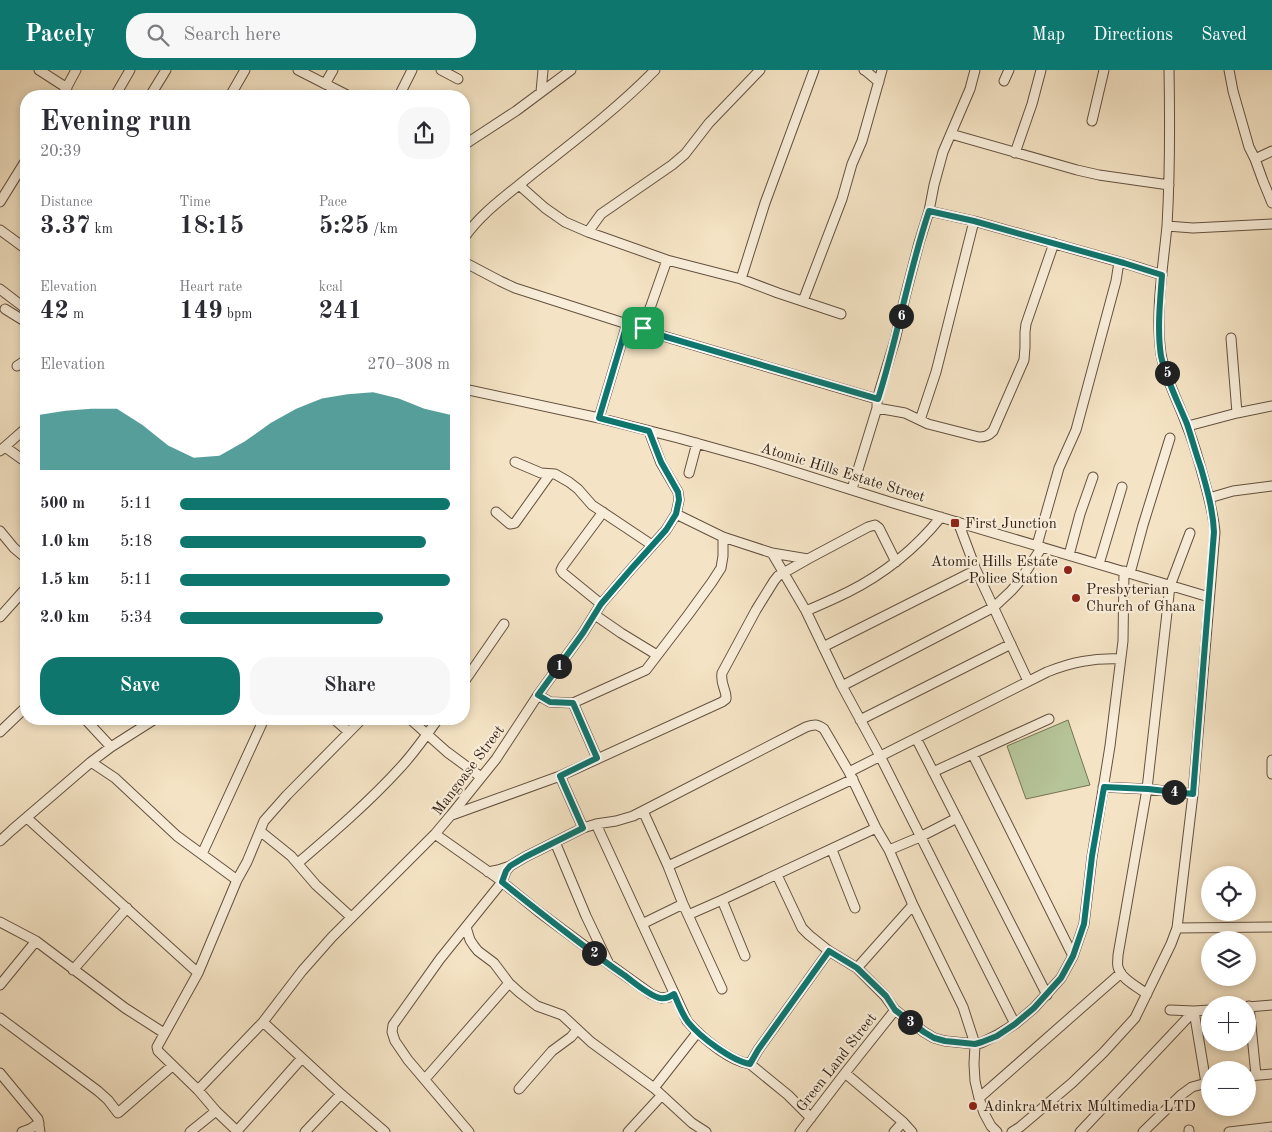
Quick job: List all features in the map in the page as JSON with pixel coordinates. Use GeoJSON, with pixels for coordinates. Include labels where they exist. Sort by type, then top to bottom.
{"type":"FeatureCollection","features":[{"type":"Feature","properties":{"kind":"street"},"geometry":{"type":"LineString","coordinates":[[39,70],[63,90]]}},
{"type":"Feature","properties":{"kind":"street"},"geometry":{"type":"LineString","coordinates":[[66,90],[76,70]]}},
{"type":"Feature","properties":{"kind":"street"},"geometry":{"type":"LineString","coordinates":[[118,90],[130,70]]}},
{"type":"Feature","properties":{"kind":"street"},"geometry":{"type":"LineString","coordinates":[[154,90],[166,70]]}},
{"type":"Feature","properties":{"kind":"street"},"geometry":{"type":"LineString","coordinates":[[233,90],[245,70]]}},
{"type":"Feature","properties":{"kind":"street"},"geometry":{"type":"LineString","coordinates":[[298,70],[337,90]]}},
{"type":"Feature","properties":{"kind":"street"},"geometry":{"type":"LineString","coordinates":[[325,84],[332,70]]}},
{"type":"Feature","properties":{"kind":"street"},"geometry":{"type":"LineString","coordinates":[[402,90],[412,70]]}},
{"type":"Feature","properties":{"kind":"street"},"geometry":{"type":"LineString","coordinates":[[441,70],[458,79]]}},
{"type":"Feature","properties":{"kind":"street"},"geometry":{"type":"LineString","coordinates":[[540,92],[543,70]]}},
{"type":"Feature","properties":{"kind":"street"},"geometry":{"type":"LineString","coordinates":[[470,141],[516,111],[571,70]]}},
{"type":"Feature","properties":{"kind":"street"},"geometry":{"type":"LineString","coordinates":[[470,230],[503,198],[617,107],[655,70]]}},
{"type":"Feature","properties":{"kind":"street"},"geometry":{"type":"LineString","coordinates":[[588,232],[595,221],[606,210],[680,159],[709,124],[760,70]]}},
{"type":"Feature","properties":{"kind":"street"},"geometry":{"type":"LineString","coordinates":[[741,279],[765,203],[814,70]]}},
{"type":"Feature","properties":{"kind":"street"},"geometry":{"type":"LineString","coordinates":[[866,70],[879,82]]}},
{"type":"Feature","properties":{"kind":"street"},"geometry":{"type":"LineString","coordinates":[[803,301],[862,141],[882,70]]}},
{"type":"Feature","properties":{"kind":"street"},"geometry":{"type":"LineString","coordinates":[[852,489],[893,350],[939,168],[970,89],[975,70]]}},
{"type":"Feature","properties":{"kind":"street"},"geometry":{"type":"LineString","coordinates":[[1004,82],[1009,70]]}},
{"type":"Feature","properties":{"kind":"street"},"geometry":{"type":"LineString","coordinates":[[1015,152],[1032,104],[1041,70]]}},
{"type":"Feature","properties":{"kind":"street"},"geometry":{"type":"LineString","coordinates":[[1092,121],[1104,70]]}},
{"type":"Feature","properties":{"kind":"street"},"geometry":{"type":"LineString","coordinates":[[1012,1132],[1072,1083],[1135,1018],[1148,994],[1177,928],[1193,794],[1214,519],[1188,426],[1170,382],[1162,356],[1159,308],[1168,185],[1169,70]]}},
{"type":"Feature","properties":{"kind":"street"},"geometry":{"type":"LineString","coordinates":[[1229,70],[1232,91],[1249,147],[1256,160],[1272,203]]}},
{"type":"Feature","properties":{"kind":"street"},"geometry":{"type":"LineString","coordinates":[[951,134],[1077,170],[1168,185]]}},
{"type":"Feature","properties":{"kind":"street"},"geometry":{"type":"LineString","coordinates":[[1256,160],[1272,151]]}},
{"type":"Feature","properties":{"kind":"street"},"geometry":{"type":"LineString","coordinates":[[0,202],[20,170]]}},
{"type":"Feature","properties":{"kind":"street"},"geometry":{"type":"LineString","coordinates":[[519,185],[545,208],[565,222],[588,232],[667,260],[741,279],[778,294],[841,314]]}},
{"type":"Feature","properties":{"kind":"street"},"geometry":{"type":"LineString","coordinates":[[929,211],[974,221],[1162,275]]}},
{"type":"Feature","properties":{"kind":"street"},"geometry":{"type":"LineString","coordinates":[[920,420],[936,372],[974,221]]}},
{"type":"Feature","properties":{"kind":"street"},"geometry":{"type":"LineString","coordinates":[[1166,226],[1194,228],[1272,224]]}},
{"type":"Feature","properties":{"kind":"street"},"geometry":{"type":"LineString","coordinates":[[0,230],[20,245]]}},
{"type":"Feature","properties":{"kind":"street"},"geometry":{"type":"LineString","coordinates":[[470,265],[515,288],[905,413],[928,424],[985,437],[993,431],[1024,360],[1026,324],[1054,243]]}},
{"type":"Feature","properties":{"kind":"street"},"geometry":{"type":"LineString","coordinates":[[643,328],[667,260]]}},
{"type":"Feature","properties":{"kind":"street"},"geometry":{"type":"LineString","coordinates":[[842,686],[994,607],[1018,582],[1039,546],[1059,468],[1076,430],[1084,405],[1116,282],[1119,262]]}},
{"type":"Feature","properties":{"kind":"street"},"geometry":{"type":"LineString","coordinates":[[0,289],[20,304]]}},
{"type":"Feature","properties":{"kind":"street"},"geometry":{"type":"LineString","coordinates":[[13,299],[2,312],[20,320]]}},
{"type":"Feature","properties":{"kind":"street"},"geometry":{"type":"LineString","coordinates":[[599,418],[627,324]]}},
{"type":"Feature","properties":{"kind":"street"},"geometry":{"type":"LineString","coordinates":[[1231,338],[1237,413]]}},
{"type":"Feature","properties":{"kind":"street","name":"Atomic Hills Estate Street"},"geometry":{"type":"LineString","coordinates":[[470,390],[599,418],[697,443],[1209,597]]}},
{"type":"Feature","properties":{"kind":"street"},"geometry":{"type":"LineString","coordinates":[[1188,426],[1272,406]]}},
{"type":"Feature","properties":{"kind":"street"},"geometry":{"type":"LineString","coordinates":[[649,431],[661,462],[678,492],[679,500],[676,514],[723,537],[772,552],[808,559]]}},
{"type":"Feature","properties":{"kind":"street"},"geometry":{"type":"LineString","coordinates":[[20,433],[2,449],[20,459]]}},
{"type":"Feature","properties":{"kind":"street"},"geometry":{"type":"LineString","coordinates":[[777,875],[802,928],[808,935],[829,951],[857,968],[886,996],[895,1010],[934,1038],[975,1044],[982,1042],[997,1036],[1015,1024],[1047,995],[1061,978],[1073,956],[1084,924],[1092,856],[1116,702],[1123,641],[1127,572],[1170,438]]}},
{"type":"Feature","properties":{"kind":"street"},"geometry":{"type":"LineString","coordinates":[[689,472],[697,443]]}},
{"type":"Feature","properties":{"kind":"street"},"geometry":{"type":"LineString","coordinates":[[515,462],[541,473],[555,474],[569,482],[592,505],[652,545]]}},
{"type":"Feature","properties":{"kind":"street"},"geometry":{"type":"LineString","coordinates":[[496,512],[510,524],[515,523],[550,474]]}},
{"type":"Feature","properties":{"kind":"street"},"geometry":{"type":"LineString","coordinates":[[1070,555],[1080,514],[1093,477]]}},
{"type":"Feature","properties":{"kind":"street"},"geometry":{"type":"LineString","coordinates":[[1209,498],[1233,491],[1272,486]]}},
{"type":"Feature","properties":{"kind":"street"},"geometry":{"type":"LineString","coordinates":[[1099,564],[1122,487]]}},
{"type":"Feature","properties":{"kind":"street"},"geometry":{"type":"LineString","coordinates":[[601,604],[563,574],[561,570],[603,512]]}},
{"type":"Feature","properties":{"kind":"street","name":"Mangoase Street"},"geometry":{"type":"LineString","coordinates":[[198,1090],[263,1022],[302,971],[351,917],[435,834],[451,815],[496,759],[601,604],[666,530],[676,514]]}},
{"type":"Feature","properties":{"kind":"street"},"geometry":{"type":"LineString","coordinates":[[806,611],[849,591],[896,562],[941,517]]}},
{"type":"Feature","properties":{"kind":"street"},"geometry":{"type":"LineString","coordinates":[[958,522],[976,570],[1028,681]]}},
{"type":"Feature","properties":{"kind":"street"},"geometry":{"type":"LineString","coordinates":[[451,815],[560,776],[726,700],[721,683],[722,672],[756,610],[774,581],[784,572],[875,525],[879,528],[896,562]]}},
{"type":"Feature","properties":{"kind":"street"},"geometry":{"type":"LineString","coordinates":[[0,530],[20,553]]}},
{"type":"Feature","properties":{"kind":"street"},"geometry":{"type":"LineString","coordinates":[[1148,994],[1126,979],[1121,973],[1117,966],[1118,955],[1148,789],[1170,586],[1190,533]]}},
{"type":"Feature","properties":{"kind":"street"},"geometry":{"type":"LineString","coordinates":[[538,695],[550,702],[573,703],[646,670],[721,568],[723,537]]}},
{"type":"Feature","properties":{"kind":"street"},"geometry":{"type":"LineString","coordinates":[[772,552],[806,611],[842,686],[880,756],[1015,1024]]}},
{"type":"Feature","properties":{"kind":"street"},"geometry":{"type":"LineString","coordinates":[[823,647],[976,570]]}},
{"type":"Feature","properties":{"kind":"street"},"geometry":{"type":"LineString","coordinates":[[0,617],[20,595]]}},
{"type":"Feature","properties":{"kind":"street"},"geometry":{"type":"LineString","coordinates":[[595,615],[657,655]]}},
{"type":"Feature","properties":{"kind":"street"},"geometry":{"type":"LineString","coordinates":[[470,673],[504,624]]}},
{"type":"Feature","properties":{"kind":"street"},"geometry":{"type":"LineString","coordinates":[[860,720],[1011,644]]}},
{"type":"Feature","properties":{"kind":"street"},"geometry":{"type":"LineString","coordinates":[[668,866],[851,775],[880,756],[1028,681],[1066,664],[1100,658],[1120,659]]}},
{"type":"Feature","properties":{"kind":"street"},"geometry":{"type":"LineString","coordinates":[[573,703],[597,758]]}},
{"type":"Feature","properties":{"kind":"street"},"geometry":{"type":"LineString","coordinates":[[0,732],[20,713]]}},
{"type":"Feature","properties":{"kind":"street"},"geometry":{"type":"LineString","coordinates":[[933,772],[1049,719]]}},
{"type":"Feature","properties":{"kind":"street"},"geometry":{"type":"LineString","coordinates":[[488,872],[510,866],[583,828],[633,816],[814,724],[824,729],[851,775],[876,828],[889,850],[913,905],[963,1008],[975,1044],[975,1081],[979,1098],[984,1113],[991,1126],[997,1132]]}},
{"type":"Feature","properties":{"kind":"street"},"geometry":{"type":"LineString","coordinates":[[91,725],[111,747]]}},
{"type":"Feature","properties":{"kind":"street"},"geometry":{"type":"LineString","coordinates":[[0,841],[91,762],[146,725]]}},
{"type":"Feature","properties":{"kind":"street"},"geometry":{"type":"LineString","coordinates":[[202,854],[261,725]]}},
{"type":"Feature","properties":{"kind":"street"},"geometry":{"type":"LineString","coordinates":[[341,725],[349,732]]}},
{"type":"Feature","properties":{"kind":"street"},"geometry":{"type":"LineString","coordinates":[[302,1058],[238,1132],[172,1066],[157,1050],[157,1047],[198,973],[264,821],[356,725]]}},
{"type":"Feature","properties":{"kind":"street"},"geometry":{"type":"LineString","coordinates":[[417,725],[481,777]]}},
{"type":"Feature","properties":{"kind":"street"},"geometry":{"type":"LineString","coordinates":[[298,863],[400,768],[434,725]]}},
{"type":"Feature","properties":{"kind":"street"},"geometry":{"type":"LineString","coordinates":[[916,738],[1047,995]]}},
{"type":"Feature","properties":{"kind":"street"},"geometry":{"type":"LineString","coordinates":[[973,754],[1073,956]]}},
{"type":"Feature","properties":{"kind":"street"},"geometry":{"type":"LineString","coordinates":[[1272,760],[1272,774]]}},
{"type":"Feature","properties":{"kind":"street"},"geometry":{"type":"LineString","coordinates":[[91,762],[115,778],[177,836],[237,880]]}},
{"type":"Feature","properties":{"kind":"street"},"geometry":{"type":"LineString","coordinates":[[560,776],[583,828]]}},
{"type":"Feature","properties":{"kind":"street"},"geometry":{"type":"LineString","coordinates":[[1104,787],[1193,794]]}},
{"type":"Feature","properties":{"kind":"street"},"geometry":{"type":"LineString","coordinates":[[643,811],[722,989]]}},
{"type":"Feature","properties":{"kind":"street"},"geometry":{"type":"LineString","coordinates":[[27,818],[198,973]]}},
{"type":"Feature","properties":{"kind":"street"},"geometry":{"type":"LineString","coordinates":[[889,850],[957,818]]}},
{"type":"Feature","properties":{"kind":"street"},"geometry":{"type":"LineString","coordinates":[[596,824],[687,1021],[697,1033],[731,1057],[750,1064],[788,1095],[811,1118]]}},
{"type":"Feature","properties":{"kind":"street"},"geometry":{"type":"LineString","coordinates":[[688,915],[876,828]]}},
{"type":"Feature","properties":{"kind":"street"},"geometry":{"type":"LineString","coordinates":[[260,831],[291,856],[316,885],[351,917]]}},
{"type":"Feature","properties":{"kind":"street"},"geometry":{"type":"LineString","coordinates":[[435,834],[651,994],[661,998],[674,994]]}},
{"type":"Feature","properties":{"kind":"street"},"geometry":{"type":"LineString","coordinates":[[555,842],[586,916],[609,964]]}},
{"type":"Feature","properties":{"kind":"street"},"geometry":{"type":"LineString","coordinates":[[832,850],[854,908]]}},
{"type":"Feature","properties":{"kind":"street"},"geometry":{"type":"LineString","coordinates":[[469,1132],[408,1060],[395,1040],[392,1032],[393,1025],[440,959],[502,882],[510,866]]}},
{"type":"Feature","properties":{"kind":"street"},"geometry":{"type":"LineString","coordinates":[[722,900],[745,956]]}},
{"type":"Feature","properties":{"kind":"street"},"geometry":{"type":"LineString","coordinates":[[642,924],[683,904]]}},
{"type":"Feature","properties":{"kind":"street"},"geometry":{"type":"LineString","coordinates":[[857,968],[913,905]]}},
{"type":"Feature","properties":{"kind":"street"},"geometry":{"type":"LineString","coordinates":[[73,970],[128,908]]}},
{"type":"Feature","properties":{"kind":"street"},"geometry":{"type":"LineString","coordinates":[[0,922],[36,941],[125,1008],[164,1033]]}},
{"type":"Feature","properties":{"kind":"street"},"geometry":{"type":"LineString","coordinates":[[466,927],[470,940],[478,952],[494,963],[509,983],[520,993],[537,1006],[562,1016],[591,1042],[654,1088],[661,1096],[706,1132]]}},
{"type":"Feature","properties":{"kind":"street"},"geometry":{"type":"LineString","coordinates":[[1177,928],[1272,927]]}},
{"type":"Feature","properties":{"kind":"street"},"geometry":{"type":"LineString","coordinates":[[0,985],[36,941]]}},
{"type":"Feature","properties":{"kind":"street"},"geometry":{"type":"LineString","coordinates":[[750,1064],[829,951]]}},
{"type":"Feature","properties":{"kind":"street"},"geometry":{"type":"LineString","coordinates":[[979,1098],[1121,973]]}},
{"type":"Feature","properties":{"kind":"street"},"geometry":{"type":"LineString","coordinates":[[425,1079],[509,983]]}},
{"type":"Feature","properties":{"kind":"street"},"geometry":{"type":"LineString","coordinates":[[1256,1006],[1272,1005]]}},
{"type":"Feature","properties":{"kind":"street","name":"Green Land Street"},"geometry":{"type":"LineString","coordinates":[[800,1132],[895,1010]]}},
{"type":"Feature","properties":{"kind":"street"},"geometry":{"type":"LineString","coordinates":[[1170,1010],[1201,1011]]}},
{"type":"Feature","properties":{"kind":"street"},"geometry":{"type":"LineString","coordinates":[[1194,1011],[1204,1061]]}},
{"type":"Feature","properties":{"kind":"street"},"geometry":{"type":"LineString","coordinates":[[1080,1132],[1194,1011]]}},
{"type":"Feature","properties":{"kind":"street"},"geometry":{"type":"LineString","coordinates":[[0,1018],[98,1091],[118,1112],[172,1066]]}},
{"type":"Feature","properties":{"kind":"street"},"geometry":{"type":"LineString","coordinates":[[263,1022],[385,1132]]}},
{"type":"Feature","properties":{"kind":"street"},"geometry":{"type":"LineString","coordinates":[[519,1089],[552,1051],[572,1037],[577,1030]]}},
{"type":"Feature","properties":{"kind":"street"},"geometry":{"type":"LineString","coordinates":[[654,1088],[697,1033]]}},
{"type":"Feature","properties":{"kind":"street"},"geometry":{"type":"LineString","coordinates":[[0,1073],[38,1119],[39,1127],[22,1132]]}},
{"type":"Feature","properties":{"kind":"street"},"geometry":{"type":"LineString","coordinates":[[845,1073],[912,1132]]}},
{"type":"Feature","properties":{"kind":"street"},"geometry":{"type":"LineString","coordinates":[[1256,1076],[1272,1074]]}},
{"type":"Feature","properties":{"kind":"street"},"geometry":{"type":"LineString","coordinates":[[1143,1132],[1181,1095],[1192,1087],[1201,1084]]}},
{"type":"Feature","properties":{"kind":"street"},"geometry":{"type":"LineString","coordinates":[[305,1132],[341,1094]]}},
{"type":"Feature","properties":{"kind":"street"},"geometry":{"type":"LineString","coordinates":[[628,1132],[661,1096]]}},
{"type":"Feature","properties":{"kind":"street"},"geometry":{"type":"LineString","coordinates":[[190,1132],[216,1111]]}},
{"type":"Feature","properties":{"kind":"street"},"geometry":{"type":"LineString","coordinates":[[894,1132],[902,1122]]}},
{"type":"Feature","properties":{"kind":"street"},"geometry":{"type":"LineString","coordinates":[[1229,1132],[1272,1126]]}},
{"type":"Feature","properties":{"kind":"green space"},"geometry":{"type":"Polygon","coordinates":[[[1068,720],[1090,785],[1026,799],[1007,746],[1068,720]]]}},
{"type":"Feature","properties":{"kind":"place","name":"First Junction"},"geometry":{"type":"Point","coordinates":[955,523]}},
{"type":"Feature","properties":{"kind":"place","name":"Atomic Hills Estate Police Station"},"geometry":{"type":"Point","coordinates":[1068,570]}},
{"type":"Feature","properties":{"kind":"place","name":"Presbyterian Church of Ghana"},"geometry":{"type":"Point","coordinates":[1076,598]}},
{"type":"Feature","properties":{"kind":"place","name":"Adinkra Metrix Multimedia LTD"},"geometry":{"type":"Point","coordinates":[973,1106]}},
{"type":"Feature","properties":{"kind":"route"},"geometry":{"type":"LineString","coordinates":[[929,211],[974,221],[1162,275],[1159,308],[1162,356],[1170,382],[1188,426],[1214,519],[1213,554],[1193,794],[1104,787],[1092,856],[1084,924],[1073,956],[1061,978],[1034,1008],[997,1036],[975,1044],[934,1038],[895,1010],[886,996],[857,968],[829,951],[750,1064],[743,1063],[731,1057],[697,1033],[684,1016],[674,994],[661,998],[651,994],[539,912],[502,882],[510,866],[583,828],[560,776],[597,758],[573,703],[550,702],[538,695],[583,633],[601,604],[666,530],[676,514],[679,500],[678,492],[661,462],[649,431],[599,418],[627,324],[643,328],[663,336],[878,399],[929,211]]}}]}
